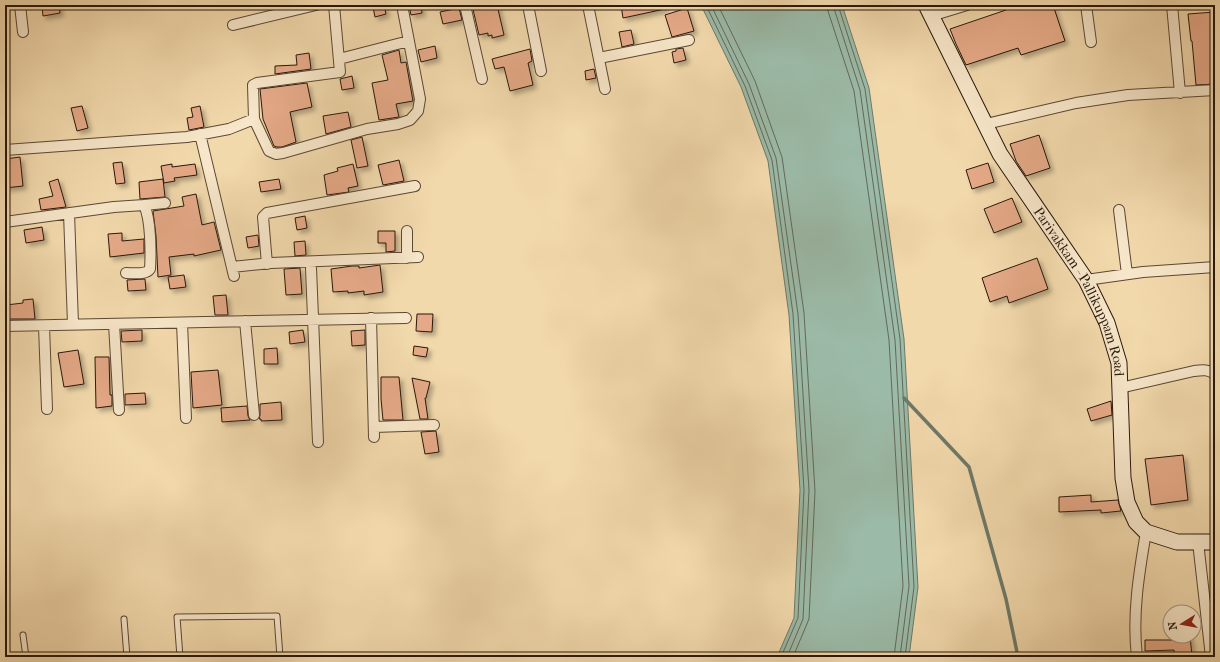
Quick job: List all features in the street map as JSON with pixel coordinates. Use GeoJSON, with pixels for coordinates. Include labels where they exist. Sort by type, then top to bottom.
{"type":"FeatureCollection","features":[{"type":"Feature","properties":{"kind":"street"},"geometry":{"type":"LineString","coordinates":[[20,5],[23,32]]}},
{"type":"Feature","properties":{"kind":"street"},"geometry":{"type":"LineString","coordinates":[[233,24],[316,5]]}},
{"type":"Feature","properties":{"kind":"street"},"geometry":{"type":"LineString","coordinates":[[334,5],[340,72],[257,83],[253,85],[254,118],[269,151],[276,154],[283,154],[367,129],[398,124],[410,120],[418,111],[420,99],[402,5]]}},
{"type":"Feature","properties":{"kind":"street"},"geometry":{"type":"LineString","coordinates":[[465,5],[482,79]]}},
{"type":"Feature","properties":{"kind":"street"},"geometry":{"type":"LineString","coordinates":[[528,5],[541,70]]}},
{"type":"Feature","properties":{"kind":"street"},"geometry":{"type":"LineString","coordinates":[[588,5],[606,89]]}},
{"type":"Feature","properties":{"kind":"street"},"geometry":{"type":"LineString","coordinates":[[928,10],[967,5]]}},
{"type":"Feature","properties":{"kind":"street"},"geometry":{"type":"LineString","coordinates":[[1086,5],[1091,42]]}},
{"type":"Feature","properties":{"kind":"street"},"geometry":{"type":"LineString","coordinates":[[1172,5],[1180,93]]}},
{"type":"Feature","properties":{"kind":"street","name":"Parivakkam - Pallikuppam Road"},"geometry":{"type":"LineString","coordinates":[[928,10],[1000,154],[1086,280],[1107,323],[1118,363],[1123,478],[1127,502],[1136,522],[1146,532]]}},
{"type":"Feature","properties":{"kind":"street"},"geometry":{"type":"LineString","coordinates":[[599,58],[689,40]]}},
{"type":"Feature","properties":{"kind":"street"},"geometry":{"type":"LineString","coordinates":[[339,59],[409,41]]}},
{"type":"Feature","properties":{"kind":"street"},"geometry":{"type":"LineString","coordinates":[[986,124],[1083,102],[1128,95],[1215,90]]}},
{"type":"Feature","properties":{"kind":"street"},"geometry":{"type":"LineString","coordinates":[[5,150],[187,136],[229,128],[254,118]]}},
{"type":"Feature","properties":{"kind":"street"},"geometry":{"type":"LineString","coordinates":[[200,134],[233,271],[267,264],[418,257]]}},
{"type":"Feature","properties":{"kind":"street"},"geometry":{"type":"LineString","coordinates":[[267,264],[263,217],[267,213],[415,186]]}},
{"type":"Feature","properties":{"kind":"street"},"geometry":{"type":"LineString","coordinates":[[5,222],[114,207],[165,203]]}},
{"type":"Feature","properties":{"kind":"street"},"geometry":{"type":"LineString","coordinates":[[126,273],[146,273],[150,268],[149,227],[144,205]]}},
{"type":"Feature","properties":{"kind":"street"},"geometry":{"type":"LineString","coordinates":[[1119,210],[1127,274]]}},
{"type":"Feature","properties":{"kind":"street"},"geometry":{"type":"LineString","coordinates":[[69,214],[73,324]]}},
{"type":"Feature","properties":{"kind":"street"},"geometry":{"type":"LineString","coordinates":[[407,231],[407,258]]}},
{"type":"Feature","properties":{"kind":"street"},"geometry":{"type":"LineString","coordinates":[[1086,280],[1127,274],[1215,267]]}},
{"type":"Feature","properties":{"kind":"street"},"geometry":{"type":"LineString","coordinates":[[310,268],[318,442]]}},
{"type":"Feature","properties":{"kind":"street"},"geometry":{"type":"LineString","coordinates":[[371,318],[374,432],[434,425]]}},
{"type":"Feature","properties":{"kind":"street"},"geometry":{"type":"LineString","coordinates":[[5,326],[406,318]]}},
{"type":"Feature","properties":{"kind":"street"},"geometry":{"type":"LineString","coordinates":[[245,321],[254,415]]}},
{"type":"Feature","properties":{"kind":"street"},"geometry":{"type":"LineString","coordinates":[[182,323],[186,418]]}},
{"type":"Feature","properties":{"kind":"street"},"geometry":{"type":"LineString","coordinates":[[114,324],[119,410]]}},
{"type":"Feature","properties":{"kind":"street"},"geometry":{"type":"LineString","coordinates":[[44,326],[47,410]]}},
{"type":"Feature","properties":{"kind":"street"},"geometry":{"type":"LineString","coordinates":[[1120,388],[1194,371],[1205,370],[1213,372],[1215,375]]}},
{"type":"Feature","properties":{"kind":"street"},"geometry":{"type":"LineString","coordinates":[[1137,657],[1135,640],[1139,577],[1146,532],[1177,542],[1215,542]]}},
{"type":"Feature","properties":{"kind":"street"},"geometry":{"type":"LineString","coordinates":[[1198,542],[1211,657]]}},
{"type":"Feature","properties":{"kind":"lane"},"geometry":{"type":"LineString","coordinates":[[180,657],[177,617],[277,616],[280,657]]}},
{"type":"Feature","properties":{"kind":"lane"},"geometry":{"type":"LineString","coordinates":[[124,619],[127,657]]}},
{"type":"Feature","properties":{"kind":"lane"},"geometry":{"type":"LineString","coordinates":[[23,635],[26,657]]}},
{"type":"Feature","properties":{"kind":"water"},"geometry":{"type":"Polygon","coordinates":[[[701,5],[842,5],[869,88],[904,339],[918,587],[909,657],[777,657],[794,618],[800,490],[789,315],[768,161],[741,87],[701,5]]]}},
{"type":"Feature","properties":{"kind":"building"},"geometry":{"type":"Polygon","coordinates":[[[42,5],[59,5],[60,13],[43,16],[42,5]]]}},
{"type":"Feature","properties":{"kind":"building"},"geometry":{"type":"Polygon","coordinates":[[[384,5],[386,14],[375,17],[373,7],[384,5]]]}},
{"type":"Feature","properties":{"kind":"building"},"geometry":{"type":"Polygon","coordinates":[[[409,5],[421,5],[422,13],[411,15],[409,5]]]}},
{"type":"Feature","properties":{"kind":"building"},"geometry":{"type":"Polygon","coordinates":[[[472,5],[497,5],[504,35],[492,38],[492,35],[488,36],[488,33],[479,35],[472,5]]]}},
{"type":"Feature","properties":{"kind":"building"},"geometry":{"type":"Polygon","coordinates":[[[621,5],[665,5],[665,9],[623,18],[621,5]]]}},
{"type":"Feature","properties":{"kind":"building"},"geometry":{"type":"Polygon","coordinates":[[[1015,5],[1053,5],[1065,41],[1021,55],[1018,48],[966,65],[950,29],[1006,10],[1005,8],[1015,5]]]}},
{"type":"Feature","properties":{"kind":"building"},"geometry":{"type":"Polygon","coordinates":[[[459,8],[462,20],[443,24],[440,12],[459,8]]]}},
{"type":"Feature","properties":{"kind":"building"},"geometry":{"type":"Polygon","coordinates":[[[687,8],[694,31],[672,37],[665,15],[687,8]]]}},
{"type":"Feature","properties":{"kind":"building"},"geometry":{"type":"Polygon","coordinates":[[[1215,12],[1215,84],[1196,85],[1188,14],[1215,12]]]}},
{"type":"Feature","properties":{"kind":"building"},"geometry":{"type":"Polygon","coordinates":[[[631,30],[634,44],[622,47],[619,32],[631,30]]]}},
{"type":"Feature","properties":{"kind":"building"},"geometry":{"type":"Polygon","coordinates":[[[435,46],[437,58],[421,62],[418,50],[435,46]]]}},
{"type":"Feature","properties":{"kind":"building"},"geometry":{"type":"Polygon","coordinates":[[[683,48],[686,60],[674,63],[672,52],[676,51],[676,49],[683,48]]]}},
{"type":"Feature","properties":{"kind":"building"},"geometry":{"type":"Polygon","coordinates":[[[530,49],[532,61],[528,63],[533,85],[510,91],[504,67],[495,69],[492,59],[530,49]]]}},
{"type":"Feature","properties":{"kind":"building"},"geometry":{"type":"Polygon","coordinates":[[[399,50],[401,63],[406,62],[413,101],[396,104],[399,117],[379,120],[372,83],[388,80],[382,55],[399,50]]]}},
{"type":"Feature","properties":{"kind":"building"},"geometry":{"type":"Polygon","coordinates":[[[309,53],[311,69],[275,74],[275,66],[297,65],[296,55],[309,53]]]}},
{"type":"Feature","properties":{"kind":"building"},"geometry":{"type":"Polygon","coordinates":[[[594,69],[596,78],[586,80],[585,71],[594,69]]]}},
{"type":"Feature","properties":{"kind":"building"},"geometry":{"type":"Polygon","coordinates":[[[352,76],[354,88],[342,90],[340,79],[352,76]]]}},
{"type":"Feature","properties":{"kind":"building"},"geometry":{"type":"Polygon","coordinates":[[[307,83],[312,107],[290,112],[296,142],[282,147],[274,146],[263,119],[260,89],[307,83]]]}},
{"type":"Feature","properties":{"kind":"building"},"geometry":{"type":"Polygon","coordinates":[[[82,106],[88,128],[77,131],[71,108],[82,106]]]}},
{"type":"Feature","properties":{"kind":"building"},"geometry":{"type":"Polygon","coordinates":[[[200,106],[204,127],[189,130],[187,118],[193,117],[191,108],[200,106]]]}},
{"type":"Feature","properties":{"kind":"building"},"geometry":{"type":"Polygon","coordinates":[[[348,112],[351,127],[326,134],[323,116],[348,112]]]}},
{"type":"Feature","properties":{"kind":"building"},"geometry":{"type":"Polygon","coordinates":[[[1039,135],[1050,168],[1026,176],[1016,161],[1010,144],[1039,135]]]}},
{"type":"Feature","properties":{"kind":"building"},"geometry":{"type":"Polygon","coordinates":[[[362,137],[368,166],[357,168],[351,140],[362,137]]]}},
{"type":"Feature","properties":{"kind":"building"},"geometry":{"type":"Polygon","coordinates":[[[20,157],[23,186],[5,188],[5,159],[20,157]]]}},
{"type":"Feature","properties":{"kind":"building"},"geometry":{"type":"Polygon","coordinates":[[[399,160],[404,181],[383,185],[378,165],[399,160]]]}},
{"type":"Feature","properties":{"kind":"building"},"geometry":{"type":"Polygon","coordinates":[[[122,162],[125,183],[116,184],[113,163],[122,162]]]}},
{"type":"Feature","properties":{"kind":"building"},"geometry":{"type":"Polygon","coordinates":[[[988,163],[994,182],[972,189],[966,170],[988,163]]]}},
{"type":"Feature","properties":{"kind":"building"},"geometry":{"type":"Polygon","coordinates":[[[172,164],[172,167],[195,164],[197,175],[174,178],[175,181],[164,183],[161,166],[172,164]]]}},
{"type":"Feature","properties":{"kind":"building"},"geometry":{"type":"Polygon","coordinates":[[[353,164],[358,186],[348,188],[349,192],[327,195],[324,175],[338,171],[337,168],[353,164]]]}},
{"type":"Feature","properties":{"kind":"building"},"geometry":{"type":"Polygon","coordinates":[[[58,179],[66,207],[41,210],[39,199],[53,196],[49,182],[58,179]]]}},
{"type":"Feature","properties":{"kind":"building"},"geometry":{"type":"Polygon","coordinates":[[[163,179],[165,197],[140,199],[139,182],[163,179]]]}},
{"type":"Feature","properties":{"kind":"building"},"geometry":{"type":"Polygon","coordinates":[[[279,179],[281,189],[261,192],[259,182],[279,179]]]}},
{"type":"Feature","properties":{"kind":"building"},"geometry":{"type":"Polygon","coordinates":[[[196,194],[202,225],[214,222],[221,250],[194,256],[194,254],[169,257],[171,275],[158,277],[153,211],[184,206],[182,197],[196,194]]]}},
{"type":"Feature","properties":{"kind":"building"},"geometry":{"type":"Polygon","coordinates":[[[1012,198],[1022,222],[994,233],[984,209],[1012,198]]]}},
{"type":"Feature","properties":{"kind":"building"},"geometry":{"type":"Polygon","coordinates":[[[305,216],[307,228],[297,230],[295,218],[305,216]]]}},
{"type":"Feature","properties":{"kind":"building"},"geometry":{"type":"Polygon","coordinates":[[[42,227],[44,240],[26,243],[24,230],[42,227]]]}},
{"type":"Feature","properties":{"kind":"building"},"geometry":{"type":"Polygon","coordinates":[[[378,231],[395,231],[395,251],[386,252],[386,243],[378,243],[378,231]]]}},
{"type":"Feature","properties":{"kind":"building"},"geometry":{"type":"Polygon","coordinates":[[[122,233],[122,241],[144,239],[144,253],[110,257],[108,234],[122,233]]]}},
{"type":"Feature","properties":{"kind":"building"},"geometry":{"type":"Polygon","coordinates":[[[258,235],[259,246],[248,248],[246,237],[258,235]]]}},
{"type":"Feature","properties":{"kind":"building"},"geometry":{"type":"Polygon","coordinates":[[[305,241],[306,255],[295,256],[294,242],[305,241]]]}},
{"type":"Feature","properties":{"kind":"building"},"geometry":{"type":"Polygon","coordinates":[[[1037,258],[1048,289],[1009,303],[1007,296],[990,302],[982,278],[1037,258]]]}},
{"type":"Feature","properties":{"kind":"building"},"geometry":{"type":"Polygon","coordinates":[[[380,265],[383,292],[364,295],[364,291],[348,293],[348,291],[333,292],[331,269],[352,266],[359,266],[359,268],[380,265]]]}},
{"type":"Feature","properties":{"kind":"building"},"geometry":{"type":"Polygon","coordinates":[[[300,268],[302,294],[286,295],[284,269],[300,268]]]}},
{"type":"Feature","properties":{"kind":"building"},"geometry":{"type":"Polygon","coordinates":[[[184,275],[186,287],[170,289],[168,277],[184,275]]]}},
{"type":"Feature","properties":{"kind":"building"},"geometry":{"type":"Polygon","coordinates":[[[145,279],[146,290],[128,291],[127,280],[145,279]]]}},
{"type":"Feature","properties":{"kind":"building"},"geometry":{"type":"Polygon","coordinates":[[[226,295],[228,315],[215,315],[213,296],[226,295]]]}},
{"type":"Feature","properties":{"kind":"building"},"geometry":{"type":"Polygon","coordinates":[[[33,299],[35,319],[8,319],[6,305],[23,303],[23,300],[33,299]]]}},
{"type":"Feature","properties":{"kind":"building"},"geometry":{"type":"Polygon","coordinates":[[[417,314],[433,314],[432,332],[416,331],[417,314]]]}},
{"type":"Feature","properties":{"kind":"building"},"geometry":{"type":"Polygon","coordinates":[[[142,330],[142,341],[122,342],[121,331],[142,330]]]}},
{"type":"Feature","properties":{"kind":"building"},"geometry":{"type":"Polygon","coordinates":[[[303,330],[305,342],[290,344],[289,332],[303,330]]]}},
{"type":"Feature","properties":{"kind":"building"},"geometry":{"type":"Polygon","coordinates":[[[365,330],[365,345],[352,346],[351,331],[365,330]]]}},
{"type":"Feature","properties":{"kind":"building"},"geometry":{"type":"Polygon","coordinates":[[[414,346],[428,348],[426,357],[413,355],[414,346]]]}},
{"type":"Feature","properties":{"kind":"building"},"geometry":{"type":"Polygon","coordinates":[[[277,348],[278,364],[264,364],[264,349],[277,348]]]}},
{"type":"Feature","properties":{"kind":"building"},"geometry":{"type":"Polygon","coordinates":[[[78,350],[84,384],[64,387],[58,353],[78,350]]]}},
{"type":"Feature","properties":{"kind":"building"},"geometry":{"type":"Polygon","coordinates":[[[95,357],[109,357],[110,395],[112,395],[112,406],[96,408],[95,357]]]}},
{"type":"Feature","properties":{"kind":"building"},"geometry":{"type":"Polygon","coordinates":[[[218,370],[222,405],[193,408],[191,372],[218,370]]]}},
{"type":"Feature","properties":{"kind":"building"},"geometry":{"type":"Polygon","coordinates":[[[381,377],[399,377],[403,420],[383,420],[381,377]]]}},
{"type":"Feature","properties":{"kind":"building"},"geometry":{"type":"Polygon","coordinates":[[[412,378],[430,382],[425,398],[428,419],[420,419],[412,378]]]}},
{"type":"Feature","properties":{"kind":"building"},"geometry":{"type":"Polygon","coordinates":[[[145,393],[146,404],[125,405],[125,394],[145,393]]]}},
{"type":"Feature","properties":{"kind":"building"},"geometry":{"type":"Polygon","coordinates":[[[1111,401],[1112,415],[1091,421],[1087,409],[1111,401]]]}},
{"type":"Feature","properties":{"kind":"building"},"geometry":{"type":"Polygon","coordinates":[[[281,402],[282,420],[261,421],[261,419],[259,419],[260,404],[281,402]]]}},
{"type":"Feature","properties":{"kind":"building"},"geometry":{"type":"Polygon","coordinates":[[[247,406],[250,420],[222,422],[221,408],[247,406]]]}},
{"type":"Feature","properties":{"kind":"building"},"geometry":{"type":"Polygon","coordinates":[[[436,431],[439,452],[425,454],[421,432],[436,431]]]}},
{"type":"Feature","properties":{"kind":"building"},"geometry":{"type":"Polygon","coordinates":[[[1183,455],[1188,500],[1151,505],[1145,459],[1183,455]]]}},
{"type":"Feature","properties":{"kind":"building"},"geometry":{"type":"Polygon","coordinates":[[[1091,495],[1091,502],[1118,500],[1121,511],[1101,513],[1101,510],[1059,512],[1059,497],[1091,495]]]}},
{"type":"Feature","properties":{"kind":"building"},"geometry":{"type":"Polygon","coordinates":[[[1145,640],[1162,640],[1162,644],[1191,644],[1192,656],[1175,657],[1174,650],[1145,651],[1145,640]]]}},
{"type":"Feature","properties":{"kind":"waterway"},"geometry":{"type":"LineString","coordinates":[[904,398],[969,467],[1006,599],[1018,657]]}}]}
